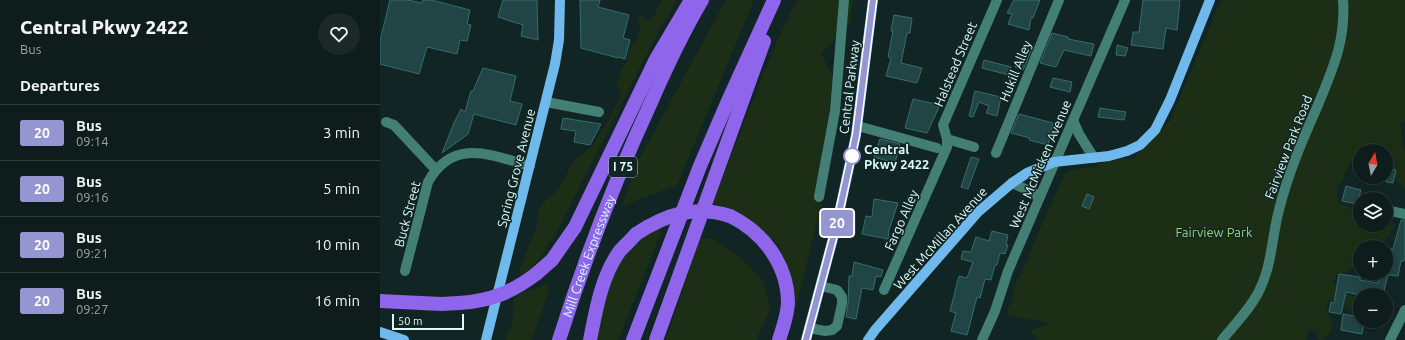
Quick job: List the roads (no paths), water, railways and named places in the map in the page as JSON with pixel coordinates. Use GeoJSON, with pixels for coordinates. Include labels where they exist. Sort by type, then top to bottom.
{"type":"FeatureCollection","features":[{"type":"Feature","properties":{"kind":"highway"},"geometry":{"type":"LineString","coordinates":[[380,301],[441,304],[488,300],[523,284],[552,260],[575,227],[656,59],[691,0]]}},
{"type":"Feature","properties":{"kind":"highway","name":"Mill Creek Expressway"},"geometry":{"type":"LineString","coordinates":[[559,340],[578,280],[618,179],[668,66],[702,0]]}},
{"type":"Feature","properties":{"kind":"highway"},"geometry":{"type":"LineString","coordinates":[[633,340],[700,166],[774,0]]}},
{"type":"Feature","properties":{"kind":"highway"},"geometry":{"type":"LineString","coordinates":[[656,340],[778,0]]}},
{"type":"Feature","properties":{"kind":"highway"},"geometry":{"type":"LineString","coordinates":[[590,340],[601,290],[609,269],[620,252],[636,234],[654,222],[678,214],[708,211],[730,216],[743,222],[763,240],[774,256],[785,282],[788,301],[786,317],[779,340]]}},
{"type":"Feature","properties":{"kind":"main road","name":"Spring Grove Avenue"},"geometry":{"type":"LineString","coordinates":[[486,340],[555,64],[559,40],[560,0]]}},
{"type":"Feature","properties":{"kind":"main road","name":"Central Parkway"},"geometry":{"type":"LineString","coordinates":[[806,340],[836,227],[858,126],[872,0]]}},
{"type":"Feature","properties":{"kind":"main road","name":"West McMillan Avenue"},"geometry":{"type":"LineString","coordinates":[[868,340],[875,330],[978,212],[1012,183],[1028,173],[1054,162],[1109,156],[1128,151],[1140,145],[1155,130],[1170,100],[1210,0]]}},
{"type":"Feature","properties":{"kind":"main road"},"geometry":{"type":"LineString","coordinates":[[380,332],[403,340]]}},
{"type":"Feature","properties":{"kind":"street"},"geometry":{"type":"LineString","coordinates":[[820,197],[835,111],[844,0]]}},
{"type":"Feature","properties":{"kind":"street","name":"Halstead Street"},"geometry":{"type":"LineString","coordinates":[[947,138],[943,125],[997,0]]}},
{"type":"Feature","properties":{"kind":"street","name":"Hukill Alley"},"geometry":{"type":"LineString","coordinates":[[996,153],[1059,0]]}},
{"type":"Feature","properties":{"kind":"street","name":"West McMicken Avenue"},"geometry":{"type":"LineString","coordinates":[[982,340],[995,311],[1008,271],[1125,0]]}},
{"type":"Feature","properties":{"kind":"street","name":"Fairview Park Road"},"geometry":{"type":"LineString","coordinates":[[1222,340],[1254,300],[1267,271],[1278,210],[1292,168],[1337,57],[1344,21],[1343,0]]}},
{"type":"Feature","properties":{"kind":"street"},"geometry":{"type":"LineString","coordinates":[[546,102],[599,112]]}},
{"type":"Feature","properties":{"kind":"street"},"geometry":{"type":"LineString","coordinates":[[1073,120],[1079,134],[1094,158]]}},
{"type":"Feature","properties":{"kind":"street"},"geometry":{"type":"LineString","coordinates":[[382,123],[394,125],[436,170]]}},
{"type":"Feature","properties":{"kind":"street"},"geometry":{"type":"LineString","coordinates":[[858,126],[937,148]]}},
{"type":"Feature","properties":{"kind":"street"},"geometry":{"type":"LineString","coordinates":[[947,138],[974,147]]}},
{"type":"Feature","properties":{"kind":"street","name":"Fargo Alley"},"geometry":{"type":"LineString","coordinates":[[884,290],[947,147],[947,138]]}},
{"type":"Feature","properties":{"kind":"street","name":"Buck Street"},"geometry":{"type":"LineString","coordinates":[[405,271],[428,182],[436,170],[449,159],[466,153],[477,152],[530,166]]}},
{"type":"Feature","properties":{"kind":"street"},"geometry":{"type":"LineString","coordinates":[[1012,183],[1034,193],[1039,199]]}},
{"type":"Feature","properties":{"kind":"street"},"geometry":{"type":"LineString","coordinates":[[1393,211],[1405,214]]}},
{"type":"Feature","properties":{"kind":"street"},"geometry":{"type":"LineString","coordinates":[[810,328],[825,332],[832,330],[837,326],[842,297],[837,290],[821,286]]}},
{"type":"Feature","properties":{"kind":"street"},"geometry":{"type":"LineString","coordinates":[[1390,340],[1405,310]]}},
{"type":"Feature","properties":{"kind":"place","name":"Central Pkwy 2422"},"geometry":{"type":"Point","coordinates":[852,156]}},
{"type":"Feature","properties":{"kind":"park label","name":"Fairview Park"},"geometry":{"type":"Point","coordinates":[1214,232]}}]}
